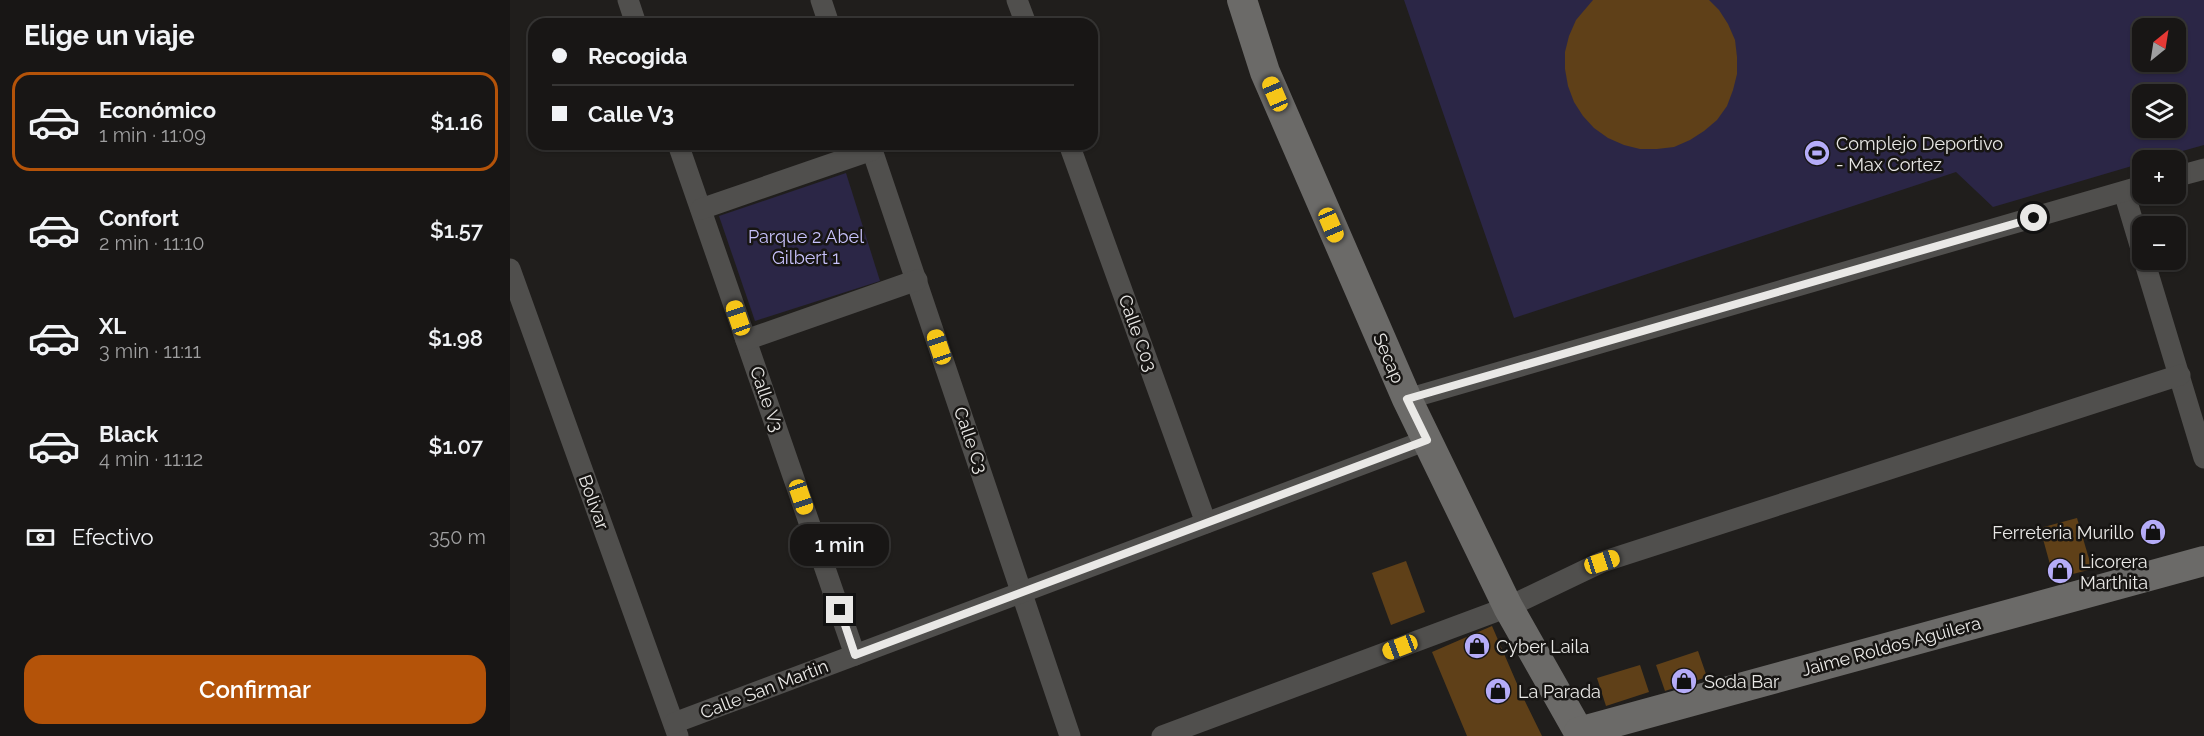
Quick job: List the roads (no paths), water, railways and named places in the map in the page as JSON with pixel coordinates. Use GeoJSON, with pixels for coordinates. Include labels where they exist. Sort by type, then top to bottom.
{"type":"FeatureCollection","features":[{"type":"Feature","properties":{"kind":"street"},"geometry":{"type":"LineString","coordinates":[[628,0],[634,18]]}},
{"type":"Feature","properties":{"kind":"street"},"geometry":{"type":"LineString","coordinates":[[821,0],[827,18]]}},
{"type":"Feature","properties":{"kind":"street"},"geometry":{"type":"LineString","coordinates":[[1017,0],[1024,18]]}},
{"type":"Feature","properties":{"kind":"street","name":"Secap"},"geometry":{"type":"LineString","coordinates":[[1242,0],[1265,72],[1407,399],[1508,607],[1580,734]]}},
{"type":"Feature","properties":{"kind":"street","name":"Calle V3"},"geometry":{"type":"LineString","coordinates":[[680,150],[855,655]]}},
{"type":"Feature","properties":{"kind":"street"},"geometry":{"type":"LineString","coordinates":[[701,209],[863,150]]}},
{"type":"Feature","properties":{"kind":"street","name":"Calle C3"},"geometry":{"type":"LineString","coordinates":[[872,150],[1070,736]]}},
{"type":"Feature","properties":{"kind":"street","name":"Calle C03"},"geometry":{"type":"LineString","coordinates":[[1071,150],[1206,523]]}},
{"type":"Feature","properties":{"kind":"street"},"geometry":{"type":"LineString","coordinates":[[2186,174],[2204,168]]}},
{"type":"Feature","properties":{"kind":"street"},"geometry":{"type":"LineString","coordinates":[[1407,399],[2132,189]]}},
{"type":"Feature","properties":{"kind":"street","name":"Bolivar"},"geometry":{"type":"LineString","coordinates":[[510,269],[676,730]]}},
{"type":"Feature","properties":{"kind":"street"},"geometry":{"type":"LineString","coordinates":[[2147,270],[2204,458]]}},
{"type":"Feature","properties":{"kind":"street"},"geometry":{"type":"LineString","coordinates":[[746,340],[917,280]]}},
{"type":"Feature","properties":{"kind":"street"},"geometry":{"type":"LineString","coordinates":[[1162,736],[1508,607],[1602,562],[2180,375]]}},
{"type":"Feature","properties":{"kind":"street","name":"Calle San Martin"},"geometry":{"type":"LineString","coordinates":[[676,730],[855,655],[1427,440]]}},
{"type":"Feature","properties":{"kind":"street","name":"Jaime Roldos Aguilera"},"geometry":{"type":"LineString","coordinates":[[1580,734],[2204,561]]}},
{"type":"Feature","properties":{"kind":"place","name":"Complejo Deportivo - Max Cortez"},"geometry":{"type":"Point","coordinates":[1817,153]}},
{"type":"Feature","properties":{"kind":"place","name":"Ferreteria Murillo"},"geometry":{"type":"Point","coordinates":[2153,532]}},
{"type":"Feature","properties":{"kind":"place","name":"Licorera Marthita"},"geometry":{"type":"Point","coordinates":[2060,571]}},
{"type":"Feature","properties":{"kind":"place","name":"Cyber Laila"},"geometry":{"type":"Point","coordinates":[1477,646]}},
{"type":"Feature","properties":{"kind":"place","name":"Soda Bar"},"geometry":{"type":"Point","coordinates":[1684,681]}},
{"type":"Feature","properties":{"kind":"place","name":"La Parada"},"geometry":{"type":"Point","coordinates":[1498,691]}},
{"type":"Feature","properties":{"kind":"park label","name":"Parque 2 Abel Gilbert 1"},"geometry":{"type":"Point","coordinates":[806,246]}}]}
